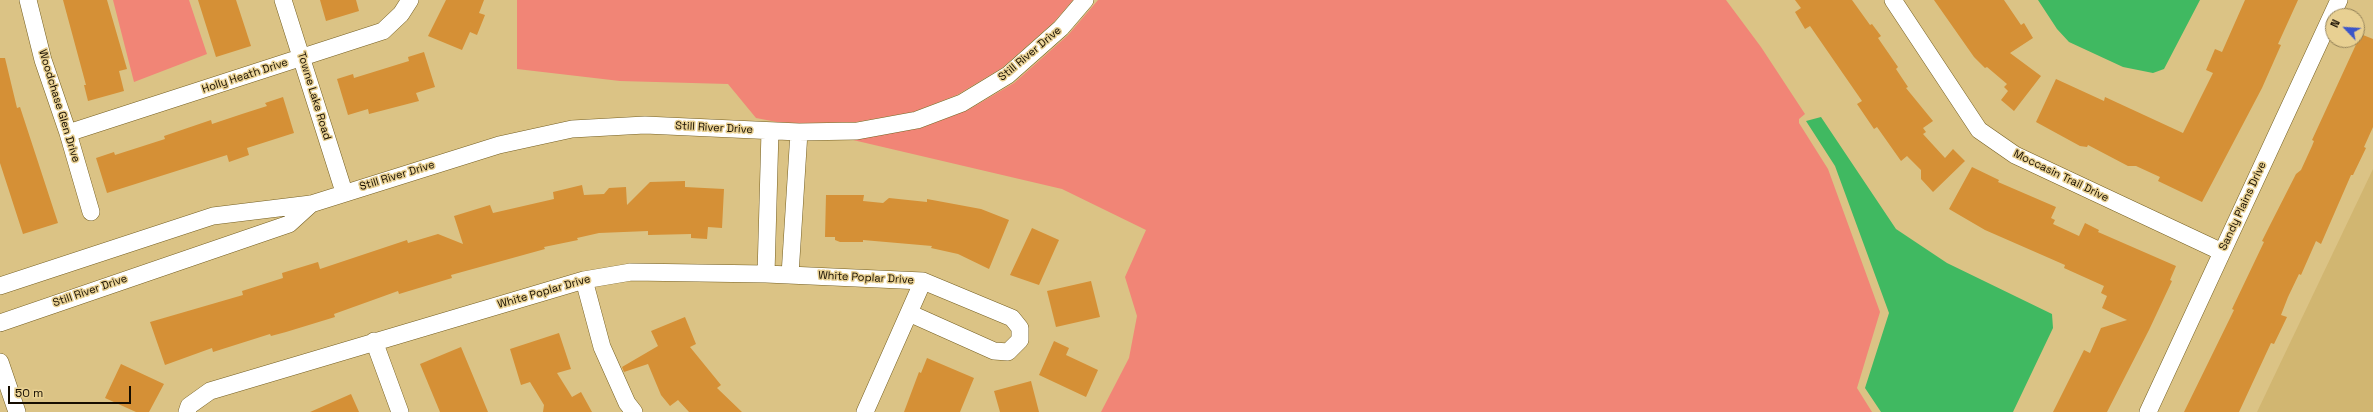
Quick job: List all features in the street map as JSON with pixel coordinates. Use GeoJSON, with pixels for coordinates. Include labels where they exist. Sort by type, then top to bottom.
{"type":"FeatureCollection","features":[{"type":"Feature","properties":{"kind":"street","name":"Woodchase Glen Drive"},"geometry":{"type":"LineString","coordinates":[[28,0],[43,60],[68,133],[91,212]]}},
{"type":"Feature","properties":{"kind":"street","name":"Towne Lake Road"},"geometry":{"type":"LineString","coordinates":[[284,0],[344,192]]}},
{"type":"Feature","properties":{"kind":"street","name":"Holly Heath Drive"},"geometry":{"type":"LineString","coordinates":[[68,133],[383,31],[401,14],[410,0]]}},
{"type":"Feature","properties":{"kind":"street","name":"Still River Drive"},"geometry":{"type":"LineString","coordinates":[[0,286],[213,216],[311,204],[344,192],[499,145],[572,129],[646,125],[799,132],[857,131],[917,120],[962,103],[1008,75],[1061,28],[1085,0]]}},
{"type":"Feature","properties":{"kind":"street","name":"Moccasin Trail Drive"},"geometry":{"type":"LineString","coordinates":[[1893,0],[1979,130],[2015,155],[2222,252]]}},
{"type":"Feature","properties":{"kind":"street","name":"Sandy Plains Drive"},"geometry":{"type":"LineString","coordinates":[[2148,412],[2339,0]]}},
{"type":"Feature","properties":{"kind":"street"},"geometry":{"type":"LineString","coordinates":[[766,274],[770,131]]}},
{"type":"Feature","properties":{"kind":"street"},"geometry":{"type":"LineString","coordinates":[[790,275],[799,132]]}},
{"type":"Feature","properties":{"kind":"street"},"geometry":{"type":"LineString","coordinates":[[768,194],[795,195]]}},
{"type":"Feature","properties":{"kind":"street","name":"Still River Drive"},"geometry":{"type":"LineString","coordinates":[[0,323],[289,224],[311,204]]}},
{"type":"Feature","properties":{"kind":"street","name":"White Poplar Drive"},"geometry":{"type":"LineString","coordinates":[[187,412],[189,406],[210,391],[374,341],[584,280],[632,272],[766,274],[923,281],[1012,318],[1020,328],[1020,340],[1008,352],[994,351],[909,313]]}},
{"type":"Feature","properties":{"kind":"street"},"geometry":{"type":"LineString","coordinates":[[584,280],[602,347],[627,403],[634,412]]}},
{"type":"Feature","properties":{"kind":"street","name":"White Poplar Drive"},"geometry":{"type":"LineString","coordinates":[[865,412],[923,281]]}},
{"type":"Feature","properties":{"kind":"street"},"geometry":{"type":"LineString","coordinates":[[374,341],[400,412]]}},
{"type":"Feature","properties":{"kind":"street"},"geometry":{"type":"LineString","coordinates":[[0,362],[16,412]]}},
{"type":"Feature","properties":{"kind":"shaded area"},"geometry":{"type":"Polygon","coordinates":[[[113,0],[189,0],[207,54],[134,82],[113,0]]]}},
{"type":"Feature","properties":{"kind":"shaded area"},"geometry":{"type":"Polygon","coordinates":[[[517,0],[1073,0],[1054,22],[1002,68],[957,95],[913,112],[856,122],[799,123],[777,122],[756,118],[728,84],[620,81],[517,69],[517,0]]]}},
{"type":"Feature","properties":{"kind":"shaded area"},"geometry":{"type":"Polygon","coordinates":[[[1098,0],[1726,0],[1761,47],[1805,114],[1799,119],[1799,123],[1828,169],[1880,312],[1857,388],[1872,412],[1101,412],[1129,358],[1137,316],[1125,277],[1146,230],[1062,189],[853,140],[921,128],[968,110],[1014,83],[1068,35],[1098,0]]]}},
{"type":"Feature","properties":{"kind":"shaded area"},"geometry":{"type":"Polygon","coordinates":[[[2038,0],[2200,0],[2164,69],[2153,73],[2123,67],[2069,42],[2057,29],[2038,0]]]}},
{"type":"Feature","properties":{"kind":"shaded area"},"geometry":{"type":"Polygon","coordinates":[[[1821,117],[1896,229],[1947,263],[2052,314],[2053,328],[2013,412],[1881,412],[1865,388],[1889,313],[1835,166],[1806,121],[1821,117]]]}},
{"type":"Feature","properties":{"kind":"shaded area"},"geometry":{"type":"Polygon","coordinates":[[[2373,169],[2373,412],[2257,412],[2373,169]]]}},
{"type":"Feature","properties":{"kind":"building"},"geometry":{"type":"Polygon","coordinates":[[[63,0],[107,0],[127,69],[119,71],[124,91],[88,101],[84,85],[86,85],[63,0]]]}},
{"type":"Feature","properties":{"kind":"building"},"geometry":{"type":"Polygon","coordinates":[[[198,0],[236,0],[251,46],[216,57],[198,0]]]}},
{"type":"Feature","properties":{"kind":"building"},"geometry":{"type":"Polygon","coordinates":[[[320,0],[356,0],[359,11],[326,21],[320,0]]]}},
{"type":"Feature","properties":{"kind":"building"},"geometry":{"type":"Polygon","coordinates":[[[446,0],[484,0],[479,13],[485,15],[477,35],[470,32],[462,50],[428,36],[446,0]]]}},
{"type":"Feature","properties":{"kind":"building"},"geometry":{"type":"Polygon","coordinates":[[[1795,0],[1852,0],[1870,25],[1872,24],[1881,36],[1878,38],[1898,67],[1896,69],[1908,87],[1906,88],[1933,121],[1923,128],[1926,132],[1923,134],[1945,158],[1953,149],[1965,161],[1933,192],[1921,179],[1921,170],[1907,156],[1901,161],[1877,127],[1874,129],[1857,104],[1862,101],[1810,26],[1805,29],[1795,12],[1801,8],[1795,0]]]}},
{"type":"Feature","properties":{"kind":"building"},"geometry":{"type":"Polygon","coordinates":[[[1934,0],[2004,0],[2021,25],[2024,23],[2033,38],[2010,53],[2041,76],[2014,111],[2001,100],[2008,91],[2004,87],[2007,84],[1987,67],[1985,68],[1974,57],[1934,0]]]}},
{"type":"Feature","properties":{"kind":"building"},"geometry":{"type":"Polygon","coordinates":[[[2245,0],[2298,0],[2278,44],[2281,45],[2262,88],[2202,202],[2158,181],[2160,177],[2136,166],[2128,166],[2088,145],[2087,147],[2080,146],[2036,122],[2056,79],[2104,101],[2105,97],[2183,133],[2213,73],[2206,70],[2215,49],[2222,52],[2245,0]]]}},
{"type":"Feature","properties":{"kind":"building"},"geometry":{"type":"Polygon","coordinates":[[[2365,36],[2373,39],[2373,127],[2364,147],[2366,148],[2353,175],[2351,175],[2321,244],[2316,241],[2301,275],[2299,274],[2288,297],[2281,315],[2287,317],[2274,344],[2271,343],[2239,412],[2184,412],[2234,310],[2232,309],[2264,242],[2262,241],[2296,174],[2301,170],[2314,141],[2312,140],[2354,48],[2365,48],[2365,36]]]}},
{"type":"Feature","properties":{"kind":"building"},"geometry":{"type":"Polygon","coordinates":[[[424,52],[435,87],[416,93],[419,101],[369,114],[368,109],[348,115],[337,79],[353,74],[354,78],[409,61],[408,57],[424,52]]]}},
{"type":"Feature","properties":{"kind":"building"},"geometry":{"type":"Polygon","coordinates":[[[0,58],[5,58],[17,108],[20,107],[58,223],[23,234],[0,163],[0,58]]]}},
{"type":"Feature","properties":{"kind":"building"},"geometry":{"type":"Polygon","coordinates":[[[283,97],[294,133],[247,148],[249,155],[229,162],[227,155],[107,193],[96,158],[114,152],[115,155],[165,139],[164,136],[211,120],[212,124],[267,106],[265,103],[283,97]]]}},
{"type":"Feature","properties":{"kind":"building"},"geometry":{"type":"Polygon","coordinates":[[[1972,167],[1999,180],[1998,182],[2056,207],[2051,218],[2055,220],[2053,224],[2079,236],[2085,223],[2099,230],[2098,232],[2176,266],[2170,280],[2172,281],[2149,330],[2107,412],[2053,412],[2084,350],[2090,353],[2101,328],[2127,320],[2102,308],[2107,296],[2101,293],[2104,286],[2064,268],[2065,265],[1985,230],[1949,209],[1972,167]]]}},
{"type":"Feature","properties":{"kind":"building"},"geometry":{"type":"Polygon","coordinates":[[[685,181],[685,187],[724,189],[722,228],[708,227],[707,239],[691,238],[691,234],[648,235],[648,231],[599,233],[577,238],[578,240],[544,247],[545,249],[451,275],[452,278],[399,294],[398,291],[334,314],[335,317],[271,336],[270,334],[213,352],[212,348],[165,365],[150,322],[243,295],[242,291],[283,278],[282,273],[318,262],[320,269],[407,240],[408,243],[438,234],[463,244],[454,216],[490,205],[493,213],[554,199],[553,192],[582,185],[584,195],[604,194],[609,188],[626,187],[627,205],[650,182],[685,181]]]}},
{"type":"Feature","properties":{"kind":"building"},"geometry":{"type":"Polygon","coordinates":[[[826,195],[864,195],[863,201],[883,203],[889,198],[927,202],[927,199],[981,209],[1009,220],[989,269],[958,254],[931,248],[932,246],[863,240],[863,242],[840,242],[835,240],[835,237],[825,237],[826,195]]]}},
{"type":"Feature","properties":{"kind":"building"},"geometry":{"type":"Polygon","coordinates":[[[1032,228],[1059,240],[1039,285],[1010,275],[1032,228]]]}},
{"type":"Feature","properties":{"kind":"building"},"geometry":{"type":"Polygon","coordinates":[[[1091,281],[1100,317],[1056,327],[1047,291],[1091,281]]]}},
{"type":"Feature","properties":{"kind":"building"},"geometry":{"type":"Polygon","coordinates":[[[685,317],[696,344],[690,347],[721,385],[717,388],[742,412],[689,412],[678,400],[670,406],[661,395],[648,364],[624,372],[622,367],[658,346],[651,331],[685,317]]]}},
{"type":"Feature","properties":{"kind":"building"},"geometry":{"type":"Polygon","coordinates":[[[559,333],[571,369],[557,373],[572,397],[581,392],[592,412],[543,412],[544,405],[530,382],[521,385],[510,349],[559,333]]]}},
{"type":"Feature","properties":{"kind":"building"},"geometry":{"type":"Polygon","coordinates":[[[1054,341],[1069,348],[1066,355],[1098,370],[1086,397],[1039,375],[1054,341]]]}},
{"type":"Feature","properties":{"kind":"building"},"geometry":{"type":"Polygon","coordinates":[[[461,347],[488,412],[440,412],[420,364],[461,347]]]}},
{"type":"Feature","properties":{"kind":"building"},"geometry":{"type":"Polygon","coordinates":[[[927,358],[974,378],[960,412],[904,412],[919,372],[921,373],[927,358]]]}},
{"type":"Feature","properties":{"kind":"building"},"geometry":{"type":"Polygon","coordinates":[[[121,364],[164,384],[149,412],[136,412],[105,398],[121,364]]]}},
{"type":"Feature","properties":{"kind":"building"},"geometry":{"type":"Polygon","coordinates":[[[1031,381],[1039,412],[1000,412],[994,391],[1031,381]]]}},
{"type":"Feature","properties":{"kind":"building"},"geometry":{"type":"Polygon","coordinates":[[[351,394],[359,412],[310,412],[351,394]]]}}]}
